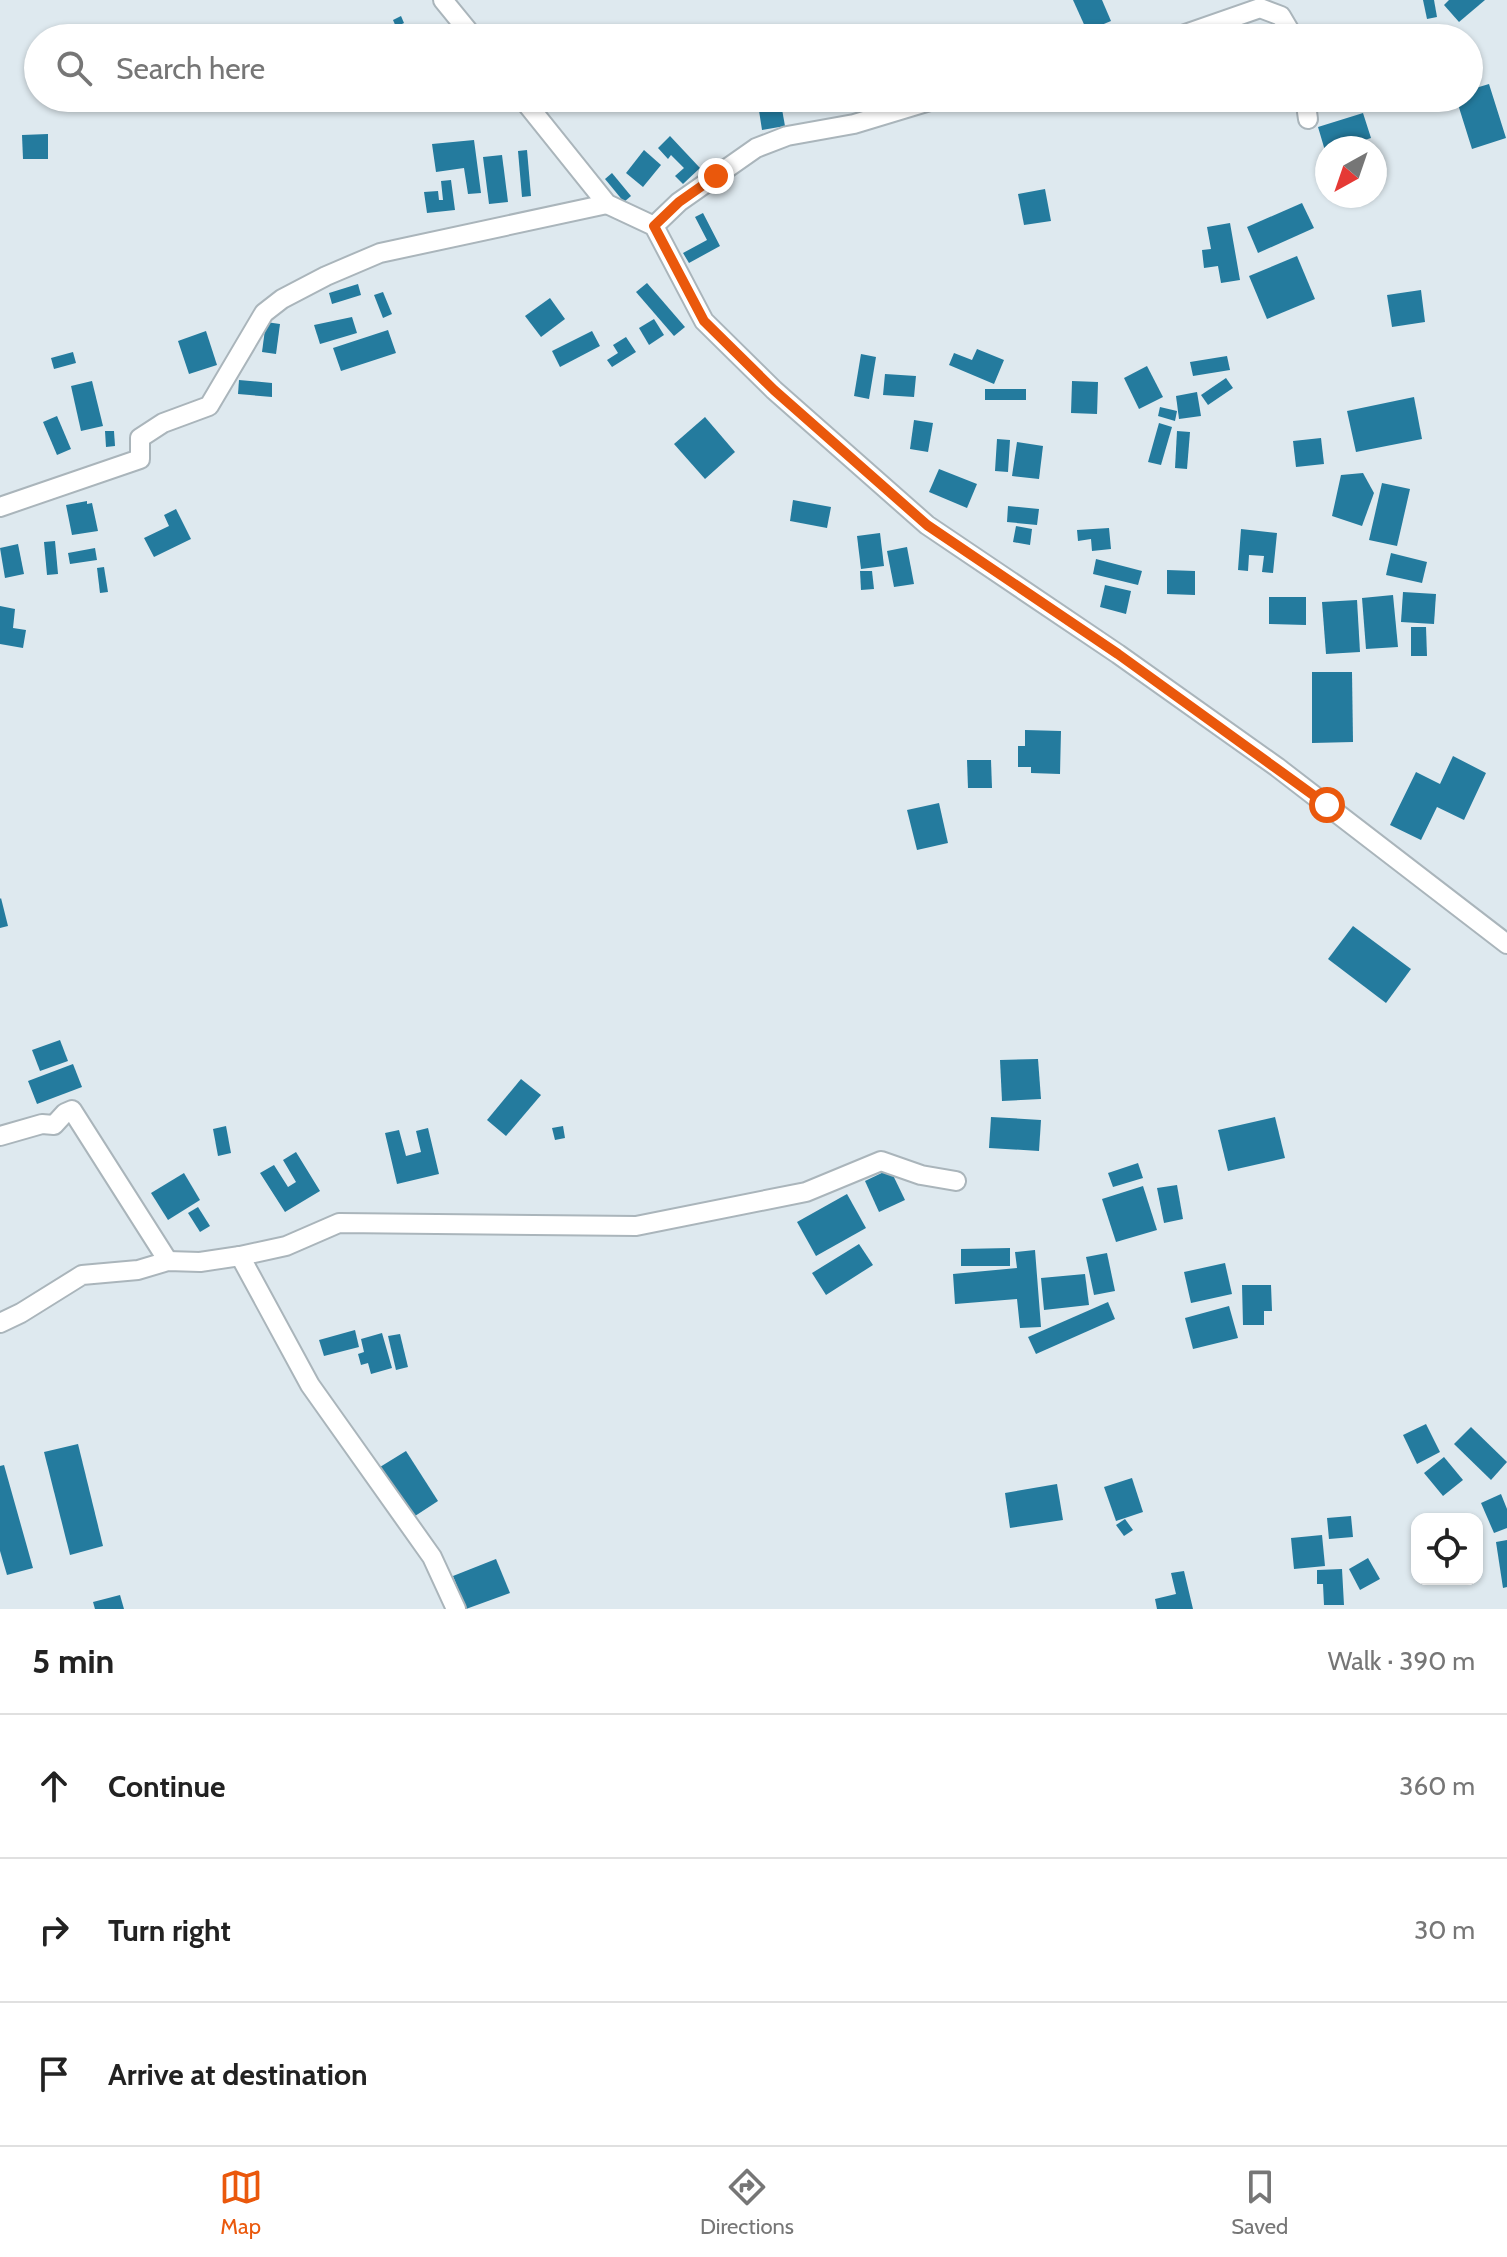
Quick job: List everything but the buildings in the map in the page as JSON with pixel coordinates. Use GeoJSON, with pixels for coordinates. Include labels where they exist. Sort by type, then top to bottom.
{"type":"FeatureCollection","features":[{"type":"Feature","properties":{"kind":"street"},"geometry":{"type":"LineString","coordinates":[[443,0],[463,24]]}},
{"type":"Feature","properties":{"kind":"street"},"geometry":{"type":"LineString","coordinates":[[1214,24],[1260,8],[1281,16],[1286,24]]}},
{"type":"Feature","properties":{"kind":"street"},"geometry":{"type":"LineString","coordinates":[[533,112],[607,204],[654,226],[704,321],[774,390],[927,525],[1118,654],[1277,767],[1507,944]]}},
{"type":"Feature","properties":{"kind":"street"},"geometry":{"type":"LineString","coordinates":[[654,226],[679,202],[756,148],[787,136],[854,124],[894,112]]}},
{"type":"Feature","properties":{"kind":"street"},"geometry":{"type":"LineString","coordinates":[[1307,112],[1308,119]]}},
{"type":"Feature","properties":{"kind":"street"},"geometry":{"type":"LineString","coordinates":[[0,507],[140,459],[140,438],[163,423],[209,406],[264,313],[282,299],[326,276],[380,253],[607,204]]}},
{"type":"Feature","properties":{"kind":"street"},"geometry":{"type":"LineString","coordinates":[[0,1136],[42,1124],[54,1125],[72,1110],[168,1261]]}},
{"type":"Feature","properties":{"kind":"street"},"geometry":{"type":"LineString","coordinates":[[0,1323],[82,1275],[138,1270],[168,1261],[200,1262],[240,1256],[286,1246],[339,1223],[636,1226],[806,1192],[881,1161],[921,1175],[956,1181]]}},
{"type":"Feature","properties":{"kind":"street"},"geometry":{"type":"LineString","coordinates":[[240,1256],[310,1385],[432,1557],[456,1609]]}},
{"type":"Feature","properties":{"kind":"route"},"geometry":{"type":"LineString","coordinates":[[716,176],[679,202],[654,226],[704,321],[774,390],[927,525],[1118,654],[1327,805]]}}]}
